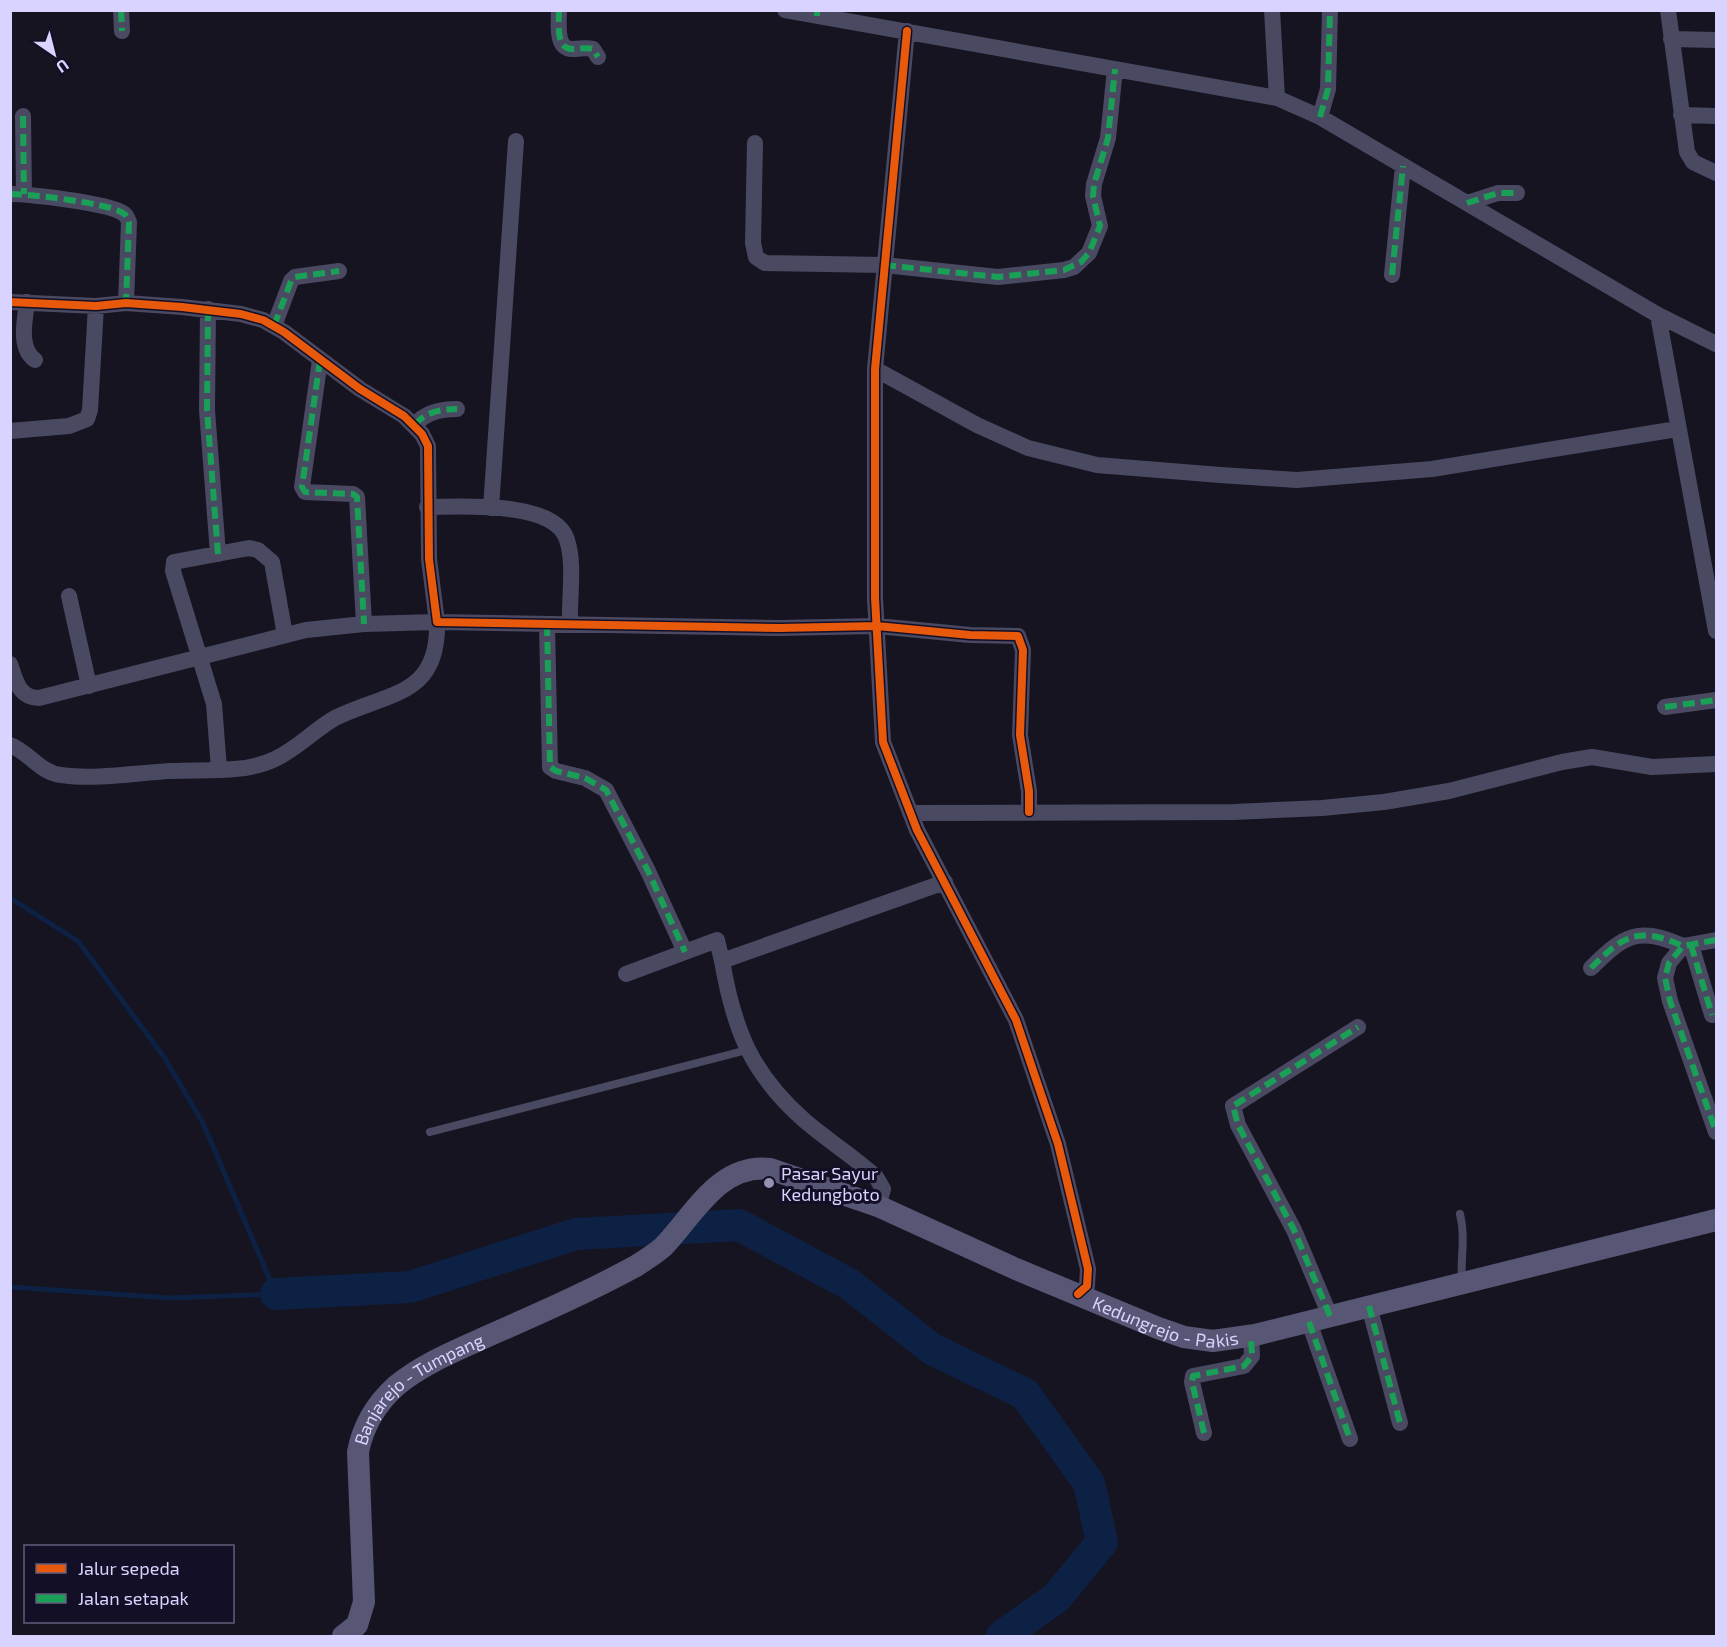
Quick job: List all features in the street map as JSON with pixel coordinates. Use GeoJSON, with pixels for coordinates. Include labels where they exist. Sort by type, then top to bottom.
{"type":"FeatureCollection","features":[{"type":"Feature","properties":{"kind":"main road","name":"Kedungrejo - Pakis"},"geometry":{"type":"LineString","coordinates":[[661,1249],[732,1175],[754,1167],[787,1174],[878,1206],[1131,1319],[1185,1336],[1213,1341],[1251,1336],[1716,1220]]}},
{"type":"Feature","properties":{"kind":"main road","name":"Banjarejo - Tumpang"},"geometry":{"type":"LineString","coordinates":[[343,1636],[357,1625],[364,1602],[358,1452],[361,1436],[369,1418],[383,1399],[397,1386],[448,1354],[608,1281],[661,1249]]}},
{"type":"Feature","properties":{"kind":"street"},"geometry":{"type":"LineString","coordinates":[[121,10],[122,31]]}},
{"type":"Feature","properties":{"kind":"street"},"geometry":{"type":"LineString","coordinates":[[559,10],[559,36],[564,46],[570,49],[593,49],[598,57]]}},
{"type":"Feature","properties":{"kind":"street"},"geometry":{"type":"LineString","coordinates":[[785,10],[817,13],[1277,98],[1320,117],[1658,315],[1716,344]]}},
{"type":"Feature","properties":{"kind":"street"},"geometry":{"type":"LineString","coordinates":[[1272,10],[1277,98]]}},
{"type":"Feature","properties":{"kind":"street"},"geometry":{"type":"LineString","coordinates":[[1320,117],[1328,89],[1330,10]]}},
{"type":"Feature","properties":{"kind":"street"},"geometry":{"type":"LineString","coordinates":[[1668,10],[1681,115],[1690,158],[1716,173]]}},
{"type":"Feature","properties":{"kind":"street"},"geometry":{"type":"LineString","coordinates":[[907,31],[875,369],[877,626],[883,742],[913,821],[1016,1020],[1047,1110],[1088,1269],[1087,1286],[1077,1294]]}},
{"type":"Feature","properties":{"kind":"street"},"geometry":{"type":"LineString","coordinates":[[1671,39],[1716,40]]}},
{"type":"Feature","properties":{"kind":"street"},"geometry":{"type":"LineString","coordinates":[[755,143],[753,243],[756,257],[765,263],[884,265],[998,277],[1064,270],[1081,262],[1089,253],[1100,226],[1093,196],[1094,184],[1108,138],[1115,69]]}},
{"type":"Feature","properties":{"kind":"street"},"geometry":{"type":"LineString","coordinates":[[1681,115],[1716,116]]}},
{"type":"Feature","properties":{"kind":"street"},"geometry":{"type":"LineString","coordinates":[[23,116],[17,194],[119,210],[126,215],[129,222],[126,303]]}},
{"type":"Feature","properties":{"kind":"street"},"geometry":{"type":"LineString","coordinates":[[491,508],[516,141]]}},
{"type":"Feature","properties":{"kind":"street"},"geometry":{"type":"LineString","coordinates":[[1392,275],[1403,166]]}},
{"type":"Feature","properties":{"kind":"street"},"geometry":{"type":"LineString","coordinates":[[1467,203],[1497,193],[1517,193]]}},
{"type":"Feature","properties":{"kind":"street"},"geometry":{"type":"LineString","coordinates":[[274,326],[291,281],[295,277],[339,271]]}},
{"type":"Feature","properties":{"kind":"street"},"geometry":{"type":"LineString","coordinates":[[10,745],[48,771],[74,777],[219,770],[275,759],[333,719],[405,689],[427,673],[435,652],[437,622],[429,559],[428,446],[415,425],[274,326],[241,314],[208,309],[126,303],[96,306],[19,302],[28,353],[35,360]]}},
{"type":"Feature","properties":{"kind":"street"},"geometry":{"type":"LineString","coordinates":[[10,431],[69,426],[87,418],[90,410],[96,306]]}},
{"type":"Feature","properties":{"kind":"street"},"geometry":{"type":"LineString","coordinates":[[208,309],[207,410],[218,554]]}},
{"type":"Feature","properties":{"kind":"street"},"geometry":{"type":"LineString","coordinates":[[1658,315],[1677,429],[1716,631]]}},
{"type":"Feature","properties":{"kind":"street"},"geometry":{"type":"LineString","coordinates":[[320,360],[302,487],[305,492],[353,494],[357,497],[364,624]]}},
{"type":"Feature","properties":{"kind":"street"},"geometry":{"type":"LineString","coordinates":[[875,369],[977,425],[1039,451],[1097,465],[1220,476],[1297,480],[1400,472],[1677,429]]}},
{"type":"Feature","properties":{"kind":"street"},"geometry":{"type":"LineString","coordinates":[[415,425],[420,419],[434,411],[457,409]]}},
{"type":"Feature","properties":{"kind":"street"},"geometry":{"type":"LineString","coordinates":[[427,507],[491,508],[544,517],[560,527],[567,539],[569,553],[570,623]]}},
{"type":"Feature","properties":{"kind":"street"},"geometry":{"type":"LineString","coordinates":[[219,770],[214,704],[173,571],[174,562],[249,548],[267,556],[272,562],[285,635]]}},
{"type":"Feature","properties":{"kind":"street"},"geometry":{"type":"LineString","coordinates":[[69,596],[89,686]]}},
{"type":"Feature","properties":{"kind":"street"},"geometry":{"type":"LineString","coordinates":[[10,664],[18,685],[29,698],[89,686],[306,630],[364,624],[570,623],[779,628],[877,626],[970,635],[1010,634],[1020,638],[1024,686],[1020,735],[1029,791],[1029,812]]}},
{"type":"Feature","properties":{"kind":"street"},"geometry":{"type":"LineString","coordinates":[[547,624],[550,767],[585,778],[606,790],[652,879],[684,952]]}},
{"type":"Feature","properties":{"kind":"street"},"geometry":{"type":"LineString","coordinates":[[1665,707],[1716,700]]}},
{"type":"Feature","properties":{"kind":"street"},"geometry":{"type":"LineString","coordinates":[[913,821],[1029,812],[1234,812],[1384,802],[1449,791],[1592,757],[1652,767],[1716,764]]}},
{"type":"Feature","properties":{"kind":"street"},"geometry":{"type":"LineString","coordinates":[[722,961],[945,882]]}},
{"type":"Feature","properties":{"kind":"street"},"geometry":{"type":"LineString","coordinates":[[1591,968],[1617,945],[1641,934],[1659,936],[1687,946],[1716,940]]}},
{"type":"Feature","properties":{"kind":"street"},"geometry":{"type":"LineString","coordinates":[[626,974],[717,940],[728,996],[747,1050],[764,1079],[780,1098],[806,1122],[876,1177],[883,1189],[878,1206]]}},
{"type":"Feature","properties":{"kind":"street"},"geometry":{"type":"LineString","coordinates":[[1687,946],[1712,1015]]}},
{"type":"Feature","properties":{"kind":"street"},"geometry":{"type":"LineString","coordinates":[[1687,946],[1669,963],[1665,974],[1666,984],[1716,1132]]}},
{"type":"Feature","properties":{"kind":"street"},"geometry":{"type":"LineString","coordinates":[[1350,1439],[1294,1230],[1232,1110],[1235,1104],[1358,1027]]}},
{"type":"Feature","properties":{"kind":"street"},"geometry":{"type":"LineString","coordinates":[[1369,1306],[1400,1423]]}},
{"type":"Feature","properties":{"kind":"street"},"geometry":{"type":"LineString","coordinates":[[1204,1433],[1192,1382],[1193,1376],[1244,1366],[1252,1356],[1251,1336]]}},
{"type":"Feature","properties":{"kind":"lane"},"geometry":{"type":"LineString","coordinates":[[430,1132],[747,1050]]}},
{"type":"Feature","properties":{"kind":"lane"},"geometry":{"type":"LineString","coordinates":[[1460,1214],[1464,1243],[1460,1265],[1462,1284]]}},
{"type":"Feature","properties":{"kind":"waterway"},"geometry":{"type":"LineString","coordinates":[[10,898],[78,941],[164,1057],[203,1123],[276,1294],[171,1298],[10,1287]]}},
{"type":"Feature","properties":{"kind":"waterway"},"geometry":{"type":"LineString","coordinates":[[276,1294],[410,1287],[576,1234],[739,1225],[849,1284],[932,1349],[1025,1394],[1089,1483],[1102,1542],[1056,1598],[1002,1636]]}},
{"type":"Feature","properties":{"kind":"marked path"},"geometry":{"type":"LineString","coordinates":[[121,10],[122,31]]}},
{"type":"Feature","properties":{"kind":"marked path"},"geometry":{"type":"LineString","coordinates":[[559,10],[559,35],[563,45],[573,49],[593,49],[598,57]]}},
{"type":"Feature","properties":{"kind":"marked path"},"geometry":{"type":"LineString","coordinates":[[817,10],[817,16]]}},
{"type":"Feature","properties":{"kind":"marked path"},"geometry":{"type":"LineString","coordinates":[[1320,117],[1328,89],[1330,10]]}},
{"type":"Feature","properties":{"kind":"marked path"},"geometry":{"type":"LineString","coordinates":[[884,265],[998,277],[1064,270],[1081,262],[1089,253],[1100,226],[1093,196],[1094,184],[1108,138],[1115,69]]}},
{"type":"Feature","properties":{"kind":"marked path"},"geometry":{"type":"LineString","coordinates":[[23,116],[24,194]]}},
{"type":"Feature","properties":{"kind":"marked path"},"geometry":{"type":"LineString","coordinates":[[1392,275],[1403,166]]}},
{"type":"Feature","properties":{"kind":"marked path"},"geometry":{"type":"LineString","coordinates":[[1467,203],[1498,193],[1517,193]]}},
{"type":"Feature","properties":{"kind":"marked path"},"geometry":{"type":"LineString","coordinates":[[10,194],[84,202],[123,213],[129,222],[126,303]]}},
{"type":"Feature","properties":{"kind":"marked path"},"geometry":{"type":"LineString","coordinates":[[274,326],[291,281],[295,277],[339,271]]}},
{"type":"Feature","properties":{"kind":"marked path"},"geometry":{"type":"LineString","coordinates":[[208,309],[207,410],[218,554]]}},
{"type":"Feature","properties":{"kind":"marked path"},"geometry":{"type":"LineString","coordinates":[[320,360],[302,487],[305,492],[353,494],[357,497],[364,624]]}},
{"type":"Feature","properties":{"kind":"marked path"},"geometry":{"type":"LineString","coordinates":[[415,425],[434,412],[457,409]]}},
{"type":"Feature","properties":{"kind":"marked path"},"geometry":{"type":"LineString","coordinates":[[547,624],[550,767],[556,771],[585,778],[606,790],[648,871],[685,952]]}},
{"type":"Feature","properties":{"kind":"marked path"},"geometry":{"type":"LineString","coordinates":[[1665,707],[1716,700]]}},
{"type":"Feature","properties":{"kind":"marked path"},"geometry":{"type":"LineString","coordinates":[[1591,968],[1613,948],[1633,937],[1654,936],[1683,946]]}},
{"type":"Feature","properties":{"kind":"marked path"},"geometry":{"type":"LineString","coordinates":[[1716,940],[1683,946],[1669,963],[1665,978],[1670,1001],[1716,1132]]}},
{"type":"Feature","properties":{"kind":"marked path"},"geometry":{"type":"LineString","coordinates":[[1691,945],[1712,1015]]}},
{"type":"Feature","properties":{"kind":"marked path"},"geometry":{"type":"LineString","coordinates":[[1330,1316],[1294,1230],[1238,1125],[1233,1106],[1358,1027]]}},
{"type":"Feature","properties":{"kind":"marked path"},"geometry":{"type":"LineString","coordinates":[[1369,1306],[1400,1423]]}},
{"type":"Feature","properties":{"kind":"marked path"},"geometry":{"type":"LineString","coordinates":[[1309,1322],[1350,1439]]}},
{"type":"Feature","properties":{"kind":"marked path"},"geometry":{"type":"LineString","coordinates":[[1204,1433],[1192,1382],[1193,1376],[1244,1366],[1252,1356],[1251,1336]]}},
{"type":"Feature","properties":{"kind":"cycle path"},"geometry":{"type":"LineString","coordinates":[[907,31],[875,369],[875,598],[883,742],[917,830],[1016,1020],[1058,1144],[1088,1269],[1087,1286],[1078,1294]]}},
{"type":"Feature","properties":{"kind":"cycle path"},"geometry":{"type":"LineString","coordinates":[[10,302],[96,306],[126,303],[241,314],[263,320],[284,332],[360,389],[404,416],[422,434],[428,446],[429,559],[437,622],[779,628],[877,626],[970,635],[1018,636],[1023,650],[1020,735],[1029,791],[1029,812]]}},
{"type":"Feature","properties":{"kind":"place","name":"Pasar Sayur Kedungboto"},"geometry":{"type":"Point","coordinates":[769,1183]}}]}
